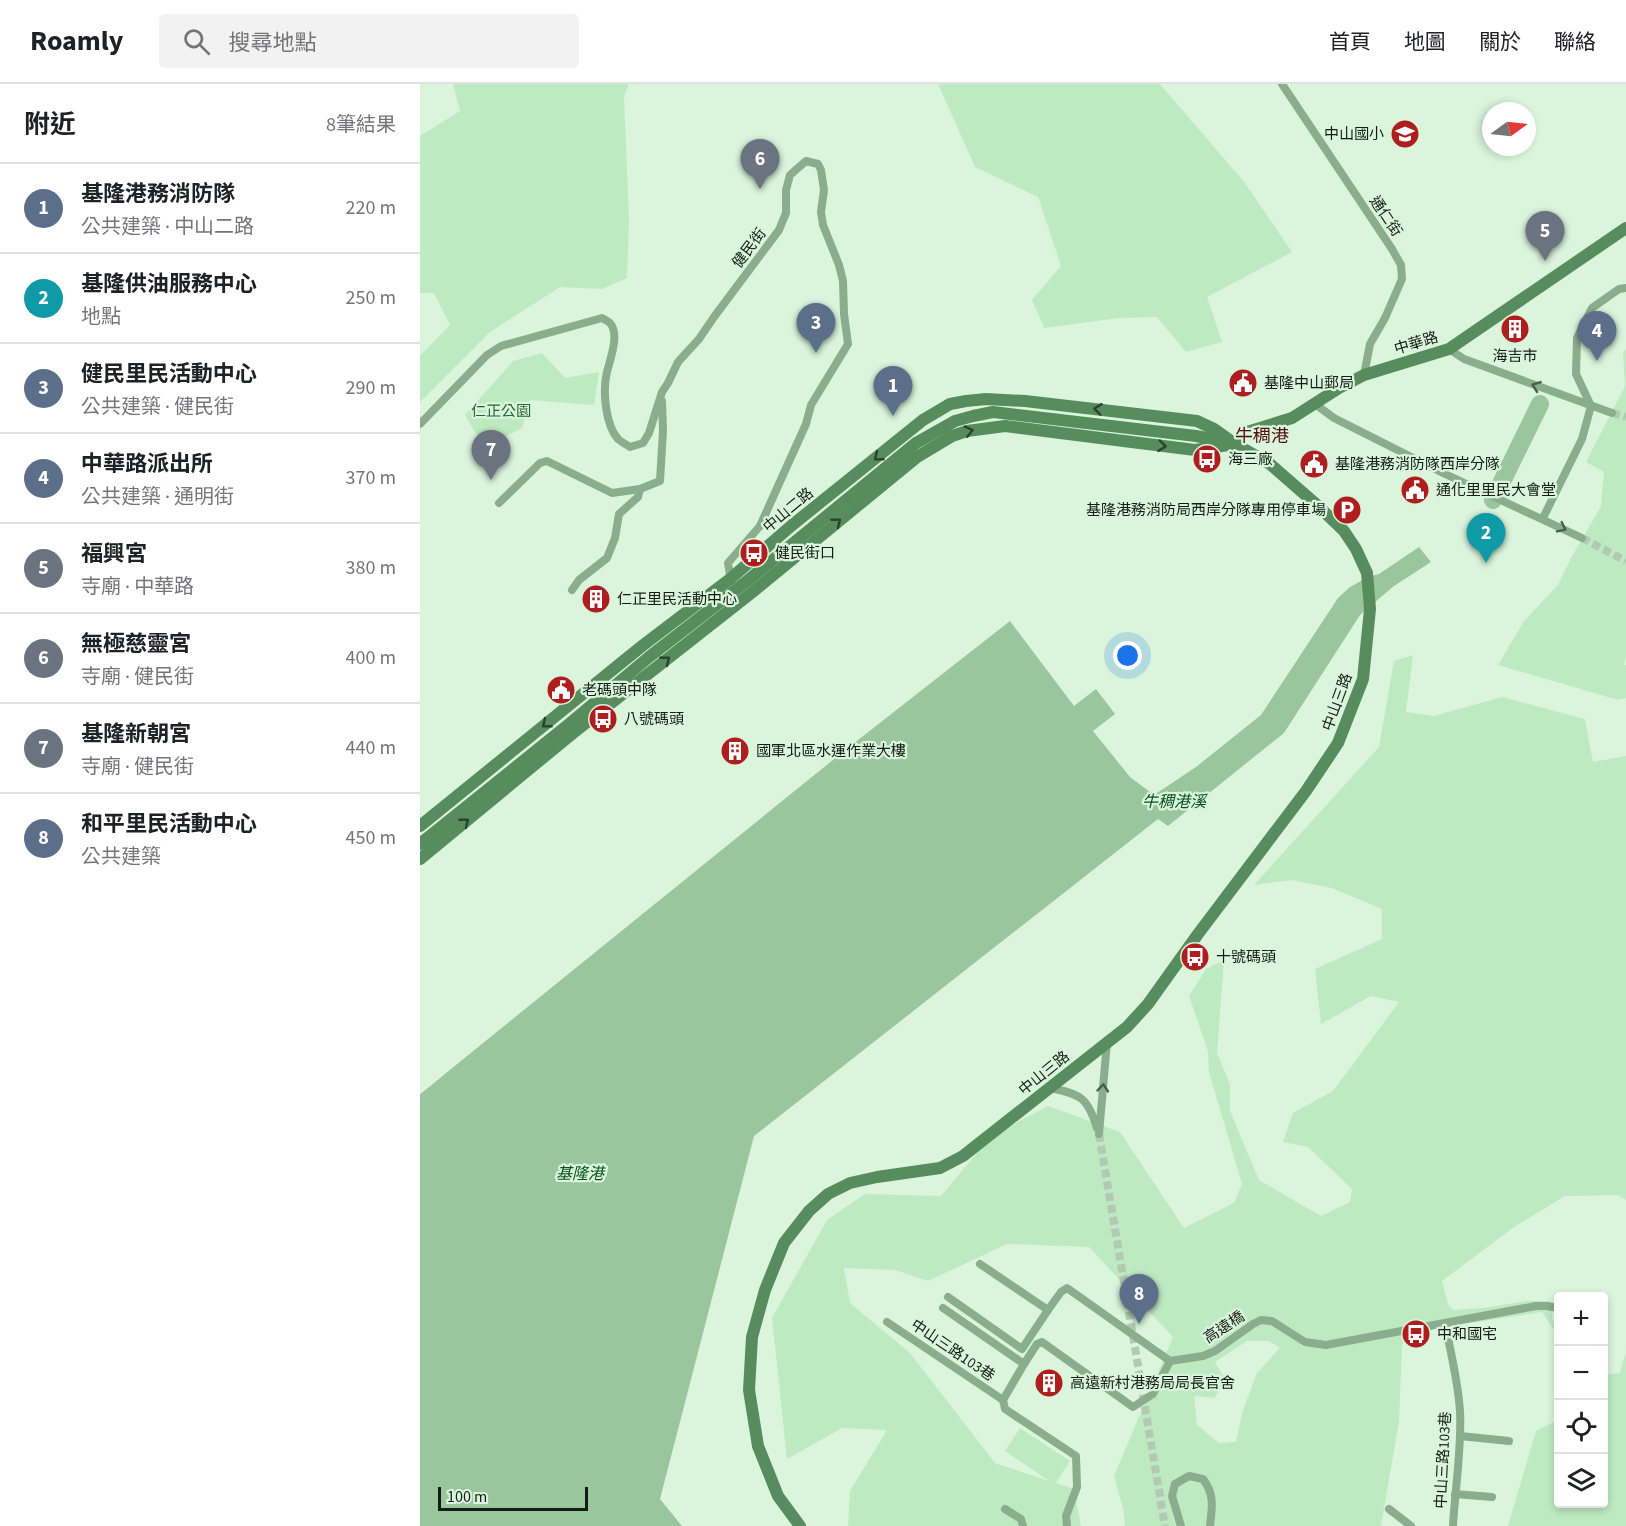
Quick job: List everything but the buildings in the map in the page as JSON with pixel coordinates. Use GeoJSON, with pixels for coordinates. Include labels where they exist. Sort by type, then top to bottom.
{"type":"FeatureCollection","features":[{"type":"Feature","properties":{"kind":"street","name":"通仁街"},"geometry":{"type":"LineString","coordinates":[[1282,84],[1401,265],[1402,279],[1385,318],[1370,344],[1364,375]]}},
{"type":"Feature","properties":{"kind":"street","name":"健民街"},"geometry":{"type":"LineString","coordinates":[[420,424],[487,355],[501,346],[602,318],[611,324],[614,334],[612,355],[605,378],[604,404],[612,429],[619,440],[630,447],[643,443],[649,433],[662,392],[678,362],[699,339],[779,230],[786,213],[786,190],[790,175],[806,161],[818,164],[824,190],[821,212],[823,225],[843,281],[848,344],[811,405],[806,424],[760,526],[728,563],[736,589]]}},
{"type":"Feature","properties":{"kind":"street","name":"中華路"},"geometry":{"type":"LineString","coordinates":[[1235,444],[1244,433],[1292,418],[1364,375],[1449,349],[1626,228]]}},
{"type":"Feature","properties":{"kind":"street"},"geometry":{"type":"LineString","coordinates":[[1543,518],[1582,440],[1591,406],[1576,374],[1577,338],[1592,308],[1620,289],[1626,288]]}},
{"type":"Feature","properties":{"kind":"street"},"geometry":{"type":"LineString","coordinates":[[1449,349],[1464,359],[1612,413]]}},
{"type":"Feature","properties":{"kind":"street"},"geometry":{"type":"LineString","coordinates":[[498,503],[540,463],[547,461],[612,493],[640,489],[660,480],[663,431],[662,392]]}},
{"type":"Feature","properties":{"kind":"street","name":"中山二路"},"geometry":{"type":"LineString","coordinates":[[420,826],[642,646],[736,589],[791,526],[923,420],[950,404],[986,399],[1026,401],[1197,421],[1270,464],[1344,531],[1356,549],[1367,573]]}},
{"type":"Feature","properties":{"kind":"street"},"geometry":{"type":"LineString","coordinates":[[1315,404],[1334,418],[1443,473],[1582,538]]}},
{"type":"Feature","properties":{"kind":"street","name":"中山二路"},"geometry":{"type":"LineString","coordinates":[[420,844],[736,589],[917,457],[952,436],[967,431],[1005,426],[1195,450],[1235,444]]}},
{"type":"Feature","properties":{"kind":"street"},"geometry":{"type":"LineString","coordinates":[[572,590],[579,580],[606,558],[615,538],[620,514],[638,497],[640,489]]}},
{"type":"Feature","properties":{"kind":"street","name":"中山三路"},"geometry":{"type":"LineString","coordinates":[[800,1526],[778,1496],[758,1446],[749,1390],[752,1337],[765,1290],[784,1243],[809,1211],[828,1194],[850,1183],[940,1168],[963,1156],[1126,1027],[1148,1004],[1306,791],[1338,743],[1363,678],[1370,609],[1367,573]]}},
{"type":"Feature","properties":{"kind":"street"},"geometry":{"type":"LineString","coordinates":[[420,859],[573,733],[736,589]]}},
{"type":"Feature","properties":{"kind":"street"},"geometry":{"type":"LineString","coordinates":[[1050,1088],[1074,1093],[1090,1107],[1099,1134],[1107,1042]]}},
{"type":"Feature","properties":{"kind":"street"},"geometry":{"type":"LineString","coordinates":[[980,1263],[1048,1310]]}},
{"type":"Feature","properties":{"kind":"street"},"geometry":{"type":"LineString","coordinates":[[948,1297],[1022,1348],[1061,1292],[1067,1288],[1170,1361]]}},
{"type":"Feature","properties":{"kind":"street"},"geometry":{"type":"LineString","coordinates":[[1445,1324],[1536,1306],[1554,1307]]}},
{"type":"Feature","properties":{"kind":"street","name":"中山三路103巷"},"geometry":{"type":"LineString","coordinates":[[942,1308],[1024,1364]]}},
{"type":"Feature","properties":{"kind":"street","name":"高遠橋"},"geometry":{"type":"LineString","coordinates":[[1170,1361],[1215,1352],[1262,1320],[1272,1321],[1305,1342],[1326,1345],[1445,1324]]}},
{"type":"Feature","properties":{"kind":"street","name":"中山三路103巷"},"geometry":{"type":"LineString","coordinates":[[887,1322],[1003,1401],[1005,1409],[1076,1456],[1077,1487],[1066,1516],[1067,1526]]}},
{"type":"Feature","properties":{"kind":"street","name":"中山三路103巷"},"geometry":{"type":"LineString","coordinates":[[1445,1324],[1457,1379],[1460,1412],[1453,1526]]}},
{"type":"Feature","properties":{"kind":"street","name":"中山三路103巷"},"geometry":{"type":"LineString","coordinates":[[1003,1401],[1037,1344],[1042,1342],[1133,1407],[1153,1394],[1170,1361]]}},
{"type":"Feature","properties":{"kind":"street"},"geometry":{"type":"LineString","coordinates":[[1460,1436],[1509,1441]]}},
{"type":"Feature","properties":{"kind":"street"},"geometry":{"type":"LineString","coordinates":[[1181,1526],[1172,1496],[1174,1485],[1188,1476],[1203,1479],[1211,1489],[1210,1526]]}},
{"type":"Feature","properties":{"kind":"street"},"geometry":{"type":"LineString","coordinates":[[1455,1494],[1492,1497]]}},
{"type":"Feature","properties":{"kind":"street"},"geometry":{"type":"LineString","coordinates":[[1005,1509],[1021,1519],[1023,1526]]}},
{"type":"Feature","properties":{"kind":"street"},"geometry":{"type":"LineString","coordinates":[[1389,1509],[1412,1526]]}},
{"type":"Feature","properties":{"kind":"green space"},"geometry":{"type":"Polygon","coordinates":[[[453,84],[629,84],[624,96],[629,219],[627,278],[602,289],[560,287],[490,332],[420,402],[420,356],[450,325],[434,293],[420,293],[420,136],[460,111],[453,84]]]}},
{"type":"Feature","properties":{"kind":"green space"},"geometry":{"type":"Polygon","coordinates":[[[938,84],[1160,84],[1245,183],[1292,252],[1207,297],[1222,342],[1186,352],[1157,317],[1119,318],[1044,328],[1032,300],[1061,266],[1038,197],[975,167],[938,84]]]}},
{"type":"Feature","properties":{"kind":"green space"},"geometry":{"type":"Polygon","coordinates":[[[1626,349],[1626,655],[1624,665],[1626,665],[1626,698],[1618,700],[1498,665],[1524,621],[1558,585],[1601,506],[1604,472],[1586,462],[1625,386],[1623,353],[1626,349]]]}},
{"type":"Feature","properties":{"kind":"green space","name":"仁正公園"},"geometry":{"type":"Polygon","coordinates":[[[542,353],[565,378],[599,372],[594,405],[530,400],[522,428],[484,448],[465,415],[513,361],[542,353]]]}},
{"type":"Feature","properties":{"kind":"green space"},"geometry":{"type":"Polygon","coordinates":[[[1413,655],[1406,712],[1434,716],[1502,697],[1585,719],[1593,762],[1626,756],[1626,1200],[1618,1195],[1565,1196],[1514,1227],[1442,1281],[1448,1304],[1453,1310],[1484,1308],[1526,1301],[1550,1301],[1554,1330],[1542,1312],[1437,1328],[1402,1344],[1399,1421],[1381,1526],[1125,1526],[1123,1508],[1114,1476],[1173,1337],[1089,1247],[1007,1244],[928,1281],[895,1270],[844,1268],[850,1303],[910,1353],[995,1463],[1049,1481],[1005,1451],[1020,1428],[1070,1461],[1056,1483],[1074,1489],[1081,1526],[848,1526],[850,1491],[887,1430],[842,1428],[787,1459],[772,1318],[827,1220],[865,1194],[941,1196],[991,1136],[1048,1106],[1120,1132],[1184,1228],[1234,1203],[1242,1184],[1209,1072],[1208,1051],[1189,996],[1206,969],[1224,960],[1217,1053],[1230,1084],[1230,1111],[1259,1180],[1321,1216],[1350,1202],[1352,1189],[1308,1147],[1283,1142],[1293,1113],[1333,1091],[1399,1002],[1371,996],[1321,1024],[1315,969],[1382,939],[1382,909],[1332,888],[1291,880],[1254,885],[1379,747],[1394,661],[1413,655]],[[1247,1341],[1215,1362],[1226,1381],[1214,1398],[1194,1396],[1197,1425],[1219,1443],[1236,1442],[1243,1410],[1257,1373],[1280,1348],[1269,1341],[1247,1341]]]}},
{"type":"Feature","properties":{"kind":"green space"},"geometry":{"type":"Polygon","coordinates":[[[1626,1351],[1626,1526],[1508,1526],[1536,1431],[1554,1422],[1554,1508],[1608,1508],[1608,1374],[1620,1373],[1626,1351]]]}},
{"type":"Feature","properties":{"kind":"water","name":"基隆港"},"geometry":{"type":"Polygon","coordinates":[[[1419,547],[1431,562],[1394,586],[1360,615],[1284,733],[1168,826],[1158,819],[754,1136],[660,1499],[682,1526],[420,1526],[420,1094],[844,751],[1010,621],[1074,706],[1096,689],[1115,714],[1093,731],[1130,777],[1154,795],[1196,767],[1261,715],[1338,598],[1350,587],[1379,574],[1419,547]]]}},
{"type":"Feature","properties":{"kind":"pier"},"geometry":{"type":"Polygon","coordinates":[[[676,883],[429,1087],[420,1094],[420,1090],[676,883]]]}},
{"type":"Feature","properties":{"kind":"waterway","name":"牛稠港溪"},"geometry":{"type":"LineString","coordinates":[[1493,500],[1540,404]]}},
{"type":"Feature","properties":{"kind":"tunnel"},"geometry":{"type":"LineString","coordinates":[[1612,413],[1626,417]]}},
{"type":"Feature","properties":{"kind":"tunnel"},"geometry":{"type":"LineString","coordinates":[[1582,538],[1626,561]]}},
{"type":"Feature","properties":{"kind":"tunnel"},"geometry":{"type":"LineString","coordinates":[[1099,1134],[1165,1526]]}},
{"type":"Feature","properties":{"kind":"place","name":"中山國小"},"geometry":{"type":"Point","coordinates":[1405,134]}},
{"type":"Feature","properties":{"kind":"place","name":"無極慈靈宮"},"geometry":{"type":"Point","coordinates":[760,189]}},
{"type":"Feature","properties":{"kind":"place","name":"福興宮"},"geometry":{"type":"Point","coordinates":[1545,261]}},
{"type":"Feature","properties":{"kind":"place","name":"海吉市"},"geometry":{"type":"Point","coordinates":[1515,329]}},
{"type":"Feature","properties":{"kind":"place","name":"健民里民活動中心"},"geometry":{"type":"Point","coordinates":[816,353]}},
{"type":"Feature","properties":{"kind":"place","name":"中華路派出所"},"geometry":{"type":"Point","coordinates":[1597,361]}},
{"type":"Feature","properties":{"kind":"place","name":"基隆中山郵局"},"geometry":{"type":"Point","coordinates":[1243,383]}},
{"type":"Feature","properties":{"kind":"place","name":"基隆港務消防隊"},"geometry":{"type":"Point","coordinates":[893,416]}},
{"type":"Feature","properties":{"kind":"place","name":"海三廠"},"geometry":{"type":"Point","coordinates":[1207,459]}},
{"type":"Feature","properties":{"kind":"place","name":"基隆港務消防隊西岸分隊"},"geometry":{"type":"Point","coordinates":[1314,464]}},
{"type":"Feature","properties":{"kind":"place","name":"基隆新朝宮"},"geometry":{"type":"Point","coordinates":[491,480]}},
{"type":"Feature","properties":{"kind":"place","name":"通化里里民大會堂"},"geometry":{"type":"Point","coordinates":[1415,490]}},
{"type":"Feature","properties":{"kind":"place","name":"基隆港務消防局西岸分隊專用停車場"},"geometry":{"type":"Point","coordinates":[1347,510]}},
{"type":"Feature","properties":{"kind":"place","name":"健民街口"},"geometry":{"type":"Point","coordinates":[754,553]}},
{"type":"Feature","properties":{"kind":"place","name":"基隆供油服務中心"},"geometry":{"type":"Point","coordinates":[1486,563]}},
{"type":"Feature","properties":{"kind":"place","name":"仁正里民活動中心"},"geometry":{"type":"Point","coordinates":[596,599]}},
{"type":"Feature","properties":{"kind":"place","name":"老碼頭中隊"},"geometry":{"type":"Point","coordinates":[561,690]}},
{"type":"Feature","properties":{"kind":"place","name":"八號碼頭"},"geometry":{"type":"Point","coordinates":[603,719]}},
{"type":"Feature","properties":{"kind":"place","name":"國軍北區水運作業大樓"},"geometry":{"type":"Point","coordinates":[735,751]}},
{"type":"Feature","properties":{"kind":"place","name":"十號碼頭"},"geometry":{"type":"Point","coordinates":[1195,957]}},
{"type":"Feature","properties":{"kind":"place","name":"和平里民活動中心"},"geometry":{"type":"Point","coordinates":[1139,1324]}},
{"type":"Feature","properties":{"kind":"place","name":"中和國宅"},"geometry":{"type":"Point","coordinates":[1416,1334]}},
{"type":"Feature","properties":{"kind":"place","name":"高遠新村港務局局長官舍"},"geometry":{"type":"Point","coordinates":[1049,1383]}},
{"type":"Feature","properties":{"kind":"district","name":"牛稠港"},"geometry":{"type":"Point","coordinates":[1262,436]}}]}
